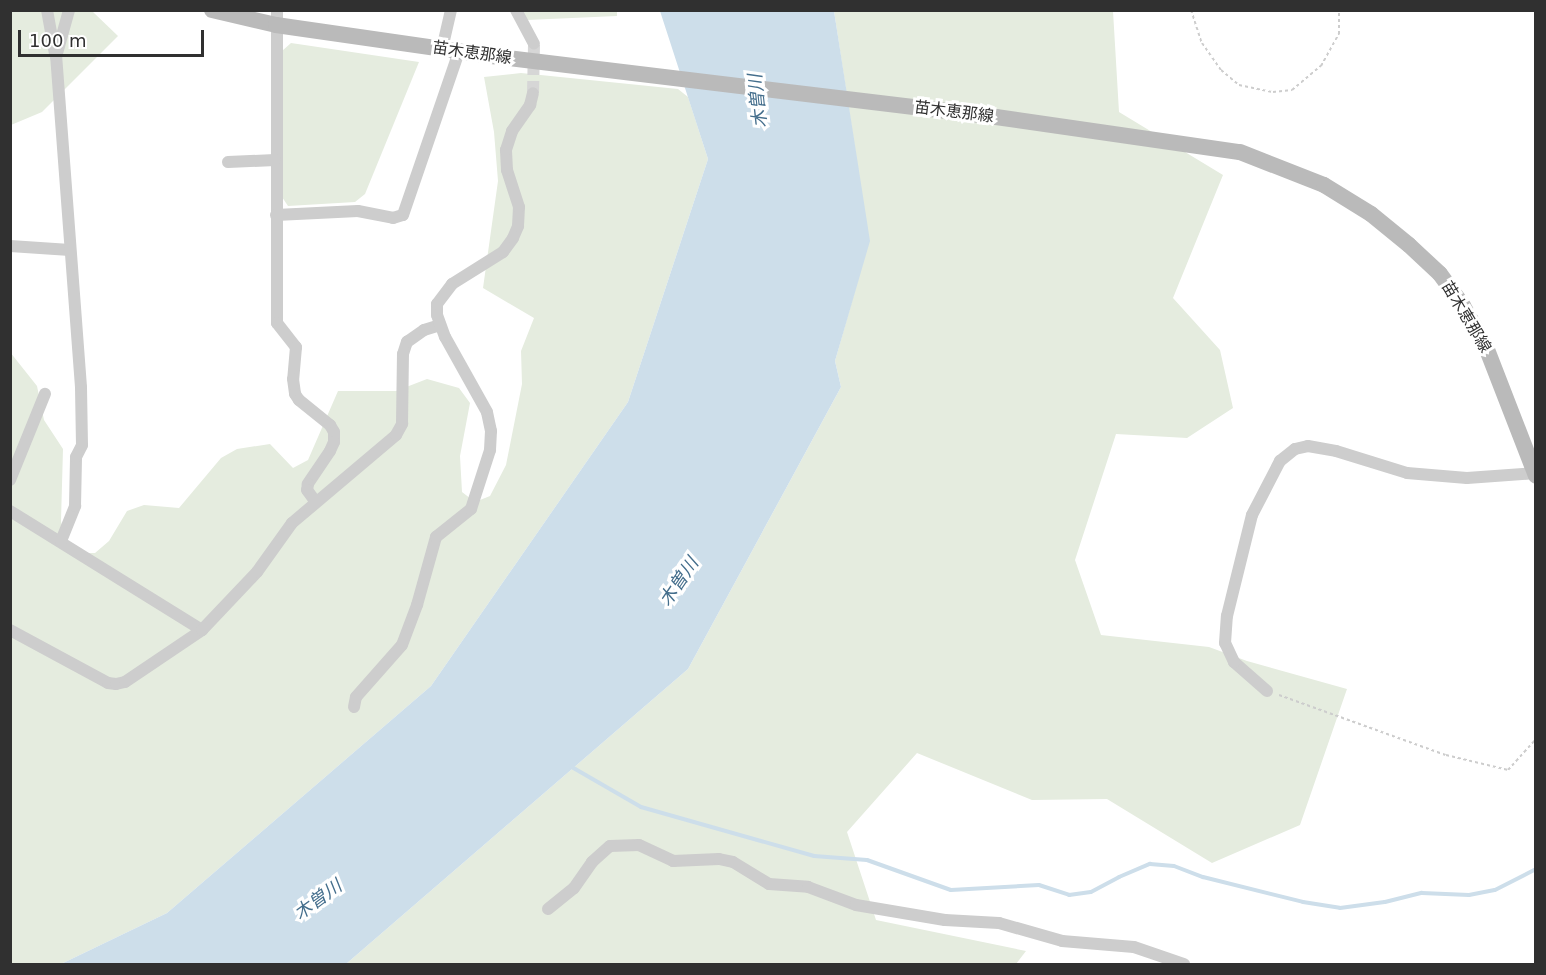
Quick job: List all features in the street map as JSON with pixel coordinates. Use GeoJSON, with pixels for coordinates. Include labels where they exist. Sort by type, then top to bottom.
{"type":"FeatureCollection","features":[{"type":"Feature","properties":{"kind":"main road","name":"苗木恵那線"},"geometry":{"type":"LineString","coordinates":[[212,10],[276,18],[451,50],[585,69],[996,117],[1240,152],[1324,185],[1371,214],[1410,245],[1432,267],[1463,306],[1486,346],[1535,474]]}},
{"type":"Feature","properties":{"kind":"street"},"geometry":{"type":"LineString","coordinates":[[47,10],[56,57],[81,387],[82,445],[76,457],[75,506],[61,541]]}},
{"type":"Feature","properties":{"kind":"street"},"geometry":{"type":"LineString","coordinates":[[56,57],[69,10]]}},
{"type":"Feature","properties":{"kind":"street"},"geometry":{"type":"LineString","coordinates":[[276,215],[358,211],[393,218],[403,215],[451,50],[451,10]]}},
{"type":"Feature","properties":{"kind":"street"},"geometry":{"type":"LineString","coordinates":[[516,10],[534,44]]}},
{"type":"Feature","properties":{"kind":"street"},"geometry":{"type":"LineString","coordinates":[[276,18],[277,323],[296,347],[292,380],[295,394],[299,400],[330,425],[334,432],[330,451],[308,484],[308,490],[315,501]]}},
{"type":"Feature","properties":{"kind":"street"},"geometry":{"type":"LineString","coordinates":[[354,707],[356,697],[402,645],[417,605],[436,537],[471,509],[490,450],[491,431],[487,412],[440,326],[437,315],[441,296],[452,285],[503,252],[513,238],[518,226],[519,207],[507,170],[506,150],[512,131],[527,111],[533,93]]}},
{"type":"Feature","properties":{"kind":"street"},"geometry":{"type":"LineString","coordinates":[[228,162],[276,160]]}},
{"type":"Feature","properties":{"kind":"street"},"geometry":{"type":"LineString","coordinates":[[10,246],[70,250]]}},
{"type":"Feature","properties":{"kind":"street"},"geometry":{"type":"LineString","coordinates":[[10,630],[108,683],[116,684],[125,682],[202,630],[257,572],[292,523],[315,501],[396,435],[402,424],[403,354],[407,342],[424,330],[440,326]]}},
{"type":"Feature","properties":{"kind":"street"},"geometry":{"type":"LineString","coordinates":[[10,480],[45,394]]}},
{"type":"Feature","properties":{"kind":"street"},"geometry":{"type":"LineString","coordinates":[[1267,691],[1234,662],[1225,643],[1227,616],[1252,515],[1280,461],[1295,449],[1308,446],[1336,451],[1407,473],[1467,478],[1535,474]]}},
{"type":"Feature","properties":{"kind":"street"},"geometry":{"type":"LineString","coordinates":[[10,511],[202,630]]}},
{"type":"Feature","properties":{"kind":"street"},"geometry":{"type":"LineString","coordinates":[[548,909],[574,888],[592,862],[610,846],[639,845],[673,861],[719,859],[734,862],[770,884],[808,887],[856,905],[945,920],[999,923],[1062,941],[1134,947],[1185,964]]}},
{"type":"Feature","properties":{"kind":"path"},"geometry":{"type":"LineString","coordinates":[[1191,10],[1203,43],[1221,70],[1239,85],[1273,92],[1292,90],[1322,66],[1339,34],[1339,10]]}},
{"type":"Feature","properties":{"kind":"path"},"geometry":{"type":"LineString","coordinates":[[1267,691],[1446,755],[1508,770],[1536,738]]}},
{"type":"Feature","properties":{"kind":"shaded area"},"geometry":{"type":"Polygon","coordinates":[[[11,11],[92,11],[118,36],[42,112],[11,125],[11,11]]]}},
{"type":"Feature","properties":{"kind":"shaded area"},"geometry":{"type":"Polygon","coordinates":[[[519,11],[617,11],[617,16],[527,20],[519,11]]]}},
{"type":"Feature","properties":{"kind":"shaded area"},"geometry":{"type":"Polygon","coordinates":[[[834,11],[1113,11],[1119,112],[1223,175],[1173,298],[1220,350],[1233,408],[1187,438],[1116,434],[1075,560],[1101,635],[1209,647],[1247,661],[1347,689],[1300,825],[1212,863],[1107,799],[1032,800],[917,753],[847,832],[876,920],[1026,951],[1016,964],[346,964],[688,669],[841,387],[835,361],[869,241],[834,11]]]}},
{"type":"Feature","properties":{"kind":"shaded area"},"geometry":{"type":"Polygon","coordinates":[[[291,43],[419,62],[365,194],[355,202],[288,206],[282,197],[282,51],[291,43]]]}},
{"type":"Feature","properties":{"kind":"shaded area"},"geometry":{"type":"Polygon","coordinates":[[[521,73],[678,89],[688,97],[708,159],[628,402],[431,686],[167,913],[61,964],[11,964],[10,352],[37,386],[44,420],[63,449],[61,521],[64,539],[76,553],[95,553],[109,541],[127,511],[144,505],[179,508],[221,458],[237,449],[270,444],[293,468],[308,460],[338,391],[396,391],[427,379],[459,388],[470,403],[460,456],[462,492],[475,502],[490,496],[506,465],[522,384],[521,351],[534,318],[483,288],[498,181],[494,132],[484,77],[521,73]]]}},
{"type":"Feature","properties":{"kind":"water","name":"木曽川"},"geometry":{"type":"Polygon","coordinates":[[[660,11],[834,11],[870,241],[835,361],[841,387],[688,669],[346,964],[61,964],[167,913],[431,686],[628,402],[708,159],[660,11]]]}},
{"type":"Feature","properties":{"kind":"waterway"},"geometry":{"type":"LineString","coordinates":[[570,766],[641,807],[814,856],[867,860],[951,890],[1039,885],[1069,895],[1091,892],[1150,864],[1174,866],[1203,877],[1303,902],[1340,908],[1385,902],[1422,893],[1469,895],[1495,890],[1536,869]]}},
{"type":"Feature","properties":{"kind":"tunnel"},"geometry":{"type":"LineString","coordinates":[[533,93],[534,44]]}}]}
